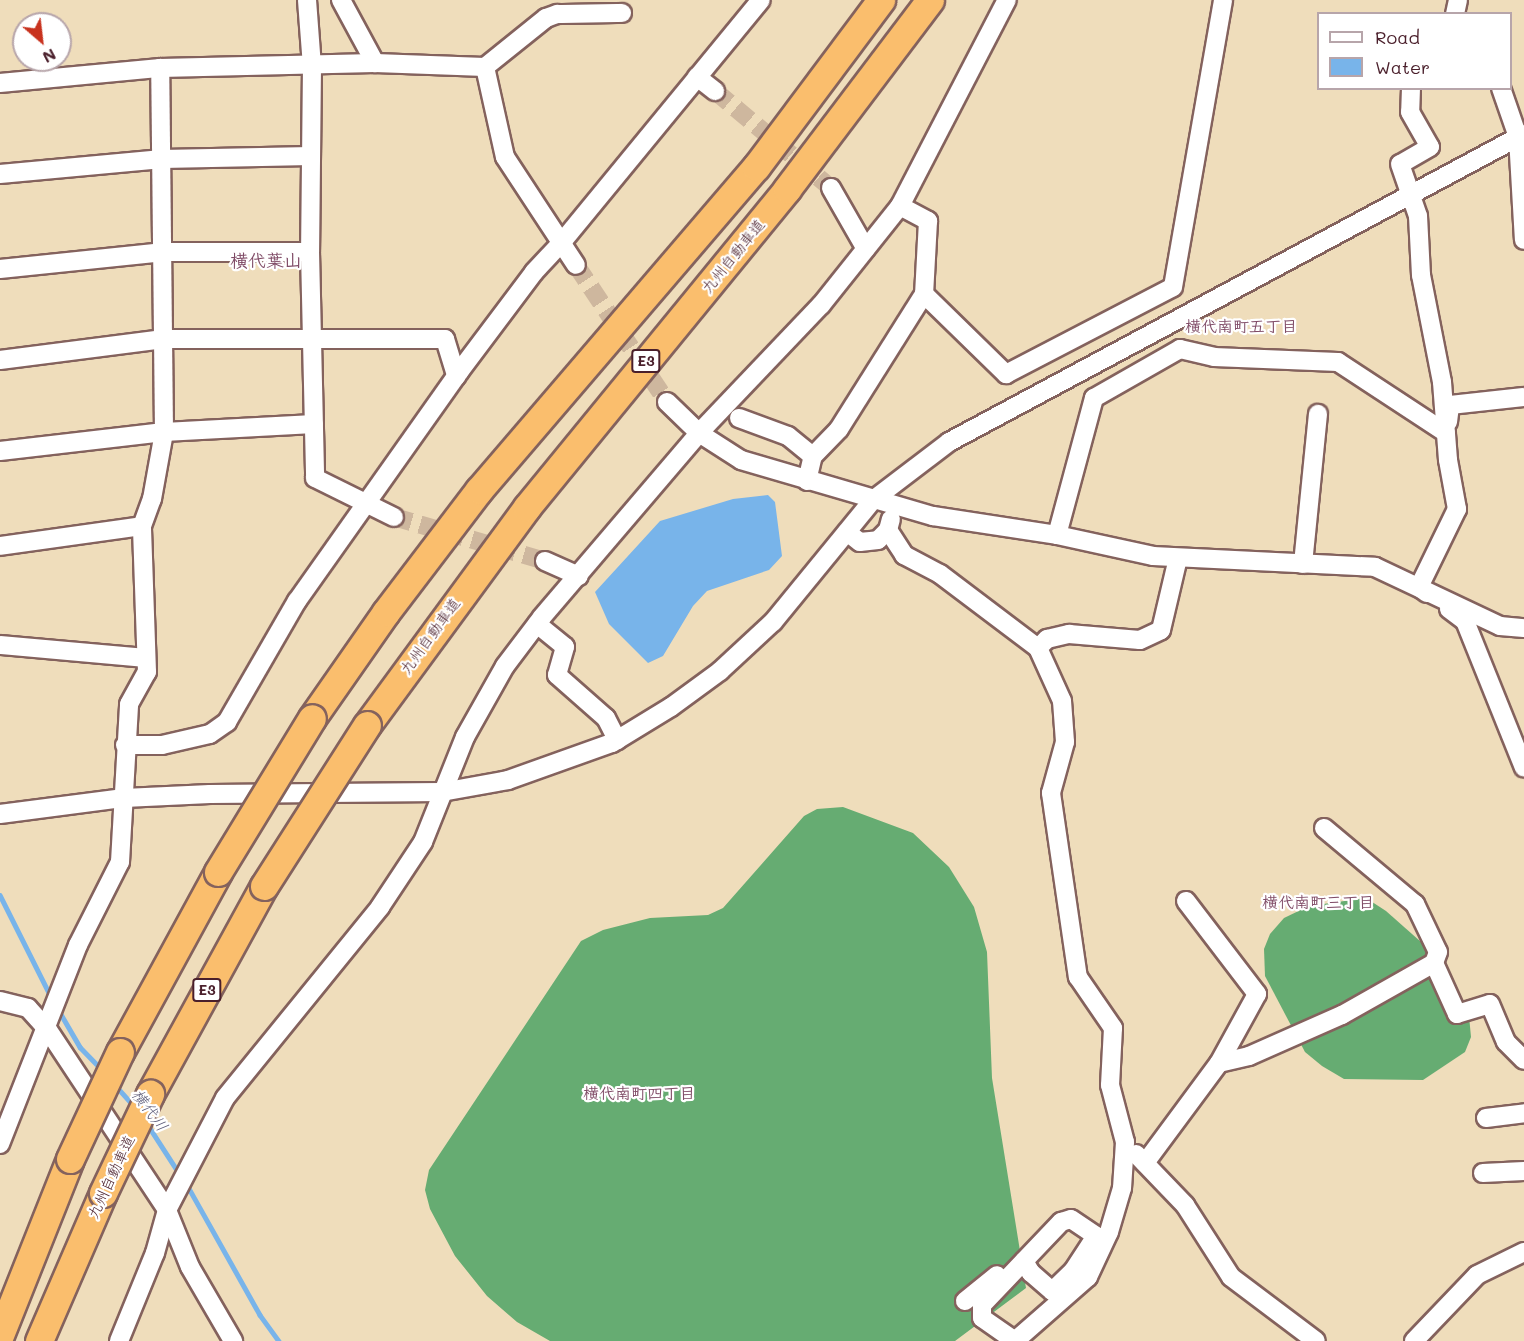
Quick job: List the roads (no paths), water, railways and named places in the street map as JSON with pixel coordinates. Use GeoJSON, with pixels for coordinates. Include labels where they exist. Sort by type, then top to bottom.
{"type":"FeatureCollection","features":[{"type":"Feature","properties":{"kind":"highway"},"geometry":{"type":"LineString","coordinates":[[0,1335],[69,1159],[120,1052],[218,872],[312,718],[386,612],[479,490],[756,167],[881,0]]}},
{"type":"Feature","properties":{"kind":"highway","name":"九州自動車道"},"geometry":{"type":"LineString","coordinates":[[39,1341],[103,1193],[150,1094],[264,886],[366,725],[527,507],[788,189],[930,0]]}},
{"type":"Feature","properties":{"kind":"street"},"geometry":{"type":"LineString","coordinates":[[307,0],[312,66],[310,252],[315,478],[363,504],[394,517]]}},
{"type":"Feature","properties":{"kind":"street"},"geometry":{"type":"LineString","coordinates":[[340,0],[375,63]]}},
{"type":"Feature","properties":{"kind":"street"},"geometry":{"type":"LineString","coordinates":[[125,744],[162,745],[210,734],[227,722],[297,601],[363,504],[456,376],[534,272],[562,242],[761,0]]}},
{"type":"Feature","properties":{"kind":"street"},"geometry":{"type":"LineString","coordinates":[[119,1341],[155,1252],[167,1210],[225,1098],[380,907],[423,842],[441,792],[465,737],[505,666],[537,624],[699,433],[821,305],[900,206],[1008,0]]}},
{"type":"Feature","properties":{"kind":"street"},"geometry":{"type":"LineString","coordinates":[[924,294],[1006,374],[1173,287],[1223,0]]}},
{"type":"Feature","properties":{"kind":"street"},"geometry":{"type":"LineString","coordinates":[[0,83],[160,68],[375,63],[485,67],[546,18],[557,14],[622,13]]}},
{"type":"Feature","properties":{"kind":"street"},"geometry":{"type":"LineString","coordinates":[[485,67],[505,157],[576,265]]}},
{"type":"Feature","properties":{"kind":"street"},"geometry":{"type":"LineString","coordinates":[[0,1144],[48,1030],[78,945],[120,862],[129,704],[147,672],[142,526],[152,499],[164,432],[164,252],[160,68]]}},
{"type":"Feature","properties":{"kind":"street"},"geometry":{"type":"LineString","coordinates":[[698,77],[715,91]]}},
{"type":"Feature","properties":{"kind":"street"},"geometry":{"type":"LineString","coordinates":[[1411,90],[1410,112],[1430,147],[1400,165],[1418,216],[1421,275],[1442,382],[1446,433],[1457,509],[1419,587]]}},
{"type":"Feature","properties":{"kind":"street"},"geometry":{"type":"LineString","coordinates":[[1502,90],[1521,136],[1524,240]]}},
{"type":"Feature","properties":{"kind":"street"},"geometry":{"type":"LineString","coordinates":[[0,814],[124,798],[441,792],[508,780],[617,740],[671,707],[720,671],[773,622],[873,500],[949,442],[1521,136]]}},
{"type":"Feature","properties":{"kind":"street"},"geometry":{"type":"LineString","coordinates":[[0,174],[162,159],[311,156]]}},
{"type":"Feature","properties":{"kind":"street"},"geometry":{"type":"LineString","coordinates":[[831,188],[866,249]]}},
{"type":"Feature","properties":{"kind":"street"},"geometry":{"type":"LineString","coordinates":[[807,481],[813,456],[839,429],[924,294],[928,221],[900,206]]}},
{"type":"Feature","properties":{"kind":"street"},"geometry":{"type":"LineString","coordinates":[[0,268],[164,252],[310,252]]}},
{"type":"Feature","properties":{"kind":"street"},"geometry":{"type":"LineString","coordinates":[[1082,335],[1108,387]]}},
{"type":"Feature","properties":{"kind":"street"},"geometry":{"type":"LineString","coordinates":[[0,360],[164,339],[445,339],[456,376]]}},
{"type":"Feature","properties":{"kind":"street"},"geometry":{"type":"LineString","coordinates":[[1057,535],[1094,398],[1108,387],[1180,350],[1214,357],[1338,363],[1358,372],[1446,433]]}},
{"type":"Feature","properties":{"kind":"street"},"geometry":{"type":"LineString","coordinates":[[1446,433],[1450,405],[1524,397]]}},
{"type":"Feature","properties":{"kind":"street"},"geometry":{"type":"LineString","coordinates":[[667,402],[699,433],[741,460],[933,516],[1057,535],[1153,556],[1375,567],[1500,626],[1524,628]]}},
{"type":"Feature","properties":{"kind":"street"},"geometry":{"type":"LineString","coordinates":[[1303,564],[1318,414]]}},
{"type":"Feature","properties":{"kind":"street"},"geometry":{"type":"LineString","coordinates":[[739,418],[788,436],[813,456]]}},
{"type":"Feature","properties":{"kind":"street"},"geometry":{"type":"LineString","coordinates":[[0,451],[164,432],[314,424]]}},
{"type":"Feature","properties":{"kind":"street"},"geometry":{"type":"LineString","coordinates":[[847,532],[860,542],[878,540],[888,530],[895,505]]}},
{"type":"Feature","properties":{"kind":"street"},"geometry":{"type":"LineString","coordinates":[[0,546],[142,526]]}},
{"type":"Feature","properties":{"kind":"street"},"geometry":{"type":"LineString","coordinates":[[888,530],[904,555],[940,574],[1038,648],[1062,701],[1065,742],[1051,793],[1068,922],[1078,977],[1113,1028],[1110,1085],[1125,1142],[1122,1188],[1109,1232],[1089,1277],[1015,1341],[982,1318],[982,1305],[1021,1264],[1010,1264],[965,1302]]}},
{"type":"Feature","properties":{"kind":"street"},"geometry":{"type":"LineString","coordinates":[[1038,648],[1047,639],[1069,634],[1140,640],[1156,634],[1167,617],[1178,558]]}},
{"type":"Feature","properties":{"kind":"street"},"geometry":{"type":"LineString","coordinates":[[545,561],[579,576]]}},
{"type":"Feature","properties":{"kind":"street"},"geometry":{"type":"LineString","coordinates":[[1419,587],[1465,621],[1524,768]]}},
{"type":"Feature","properties":{"kind":"street"},"geometry":{"type":"LineString","coordinates":[[537,624],[565,647],[557,675],[606,718],[617,740]]}},
{"type":"Feature","properties":{"kind":"street"},"geometry":{"type":"LineString","coordinates":[[0,645],[145,658]]}},
{"type":"Feature","properties":{"kind":"street"},"geometry":{"type":"LineString","coordinates":[[1219,1063],[1249,1056],[1342,1015],[1434,963],[1438,952],[1415,904],[1324,828]]}},
{"type":"Feature","properties":{"kind":"street"},"geometry":{"type":"LineString","coordinates":[[1145,1163],[1219,1063],[1257,994],[1186,901]]}},
{"type":"Feature","properties":{"kind":"street"},"geometry":{"type":"LineString","coordinates":[[1434,963],[1457,1014],[1490,1004],[1506,1042],[1524,1060]]}},
{"type":"Feature","properties":{"kind":"street"},"geometry":{"type":"LineString","coordinates":[[0,1001],[28,1008],[48,1030],[167,1210],[190,1267],[233,1341]]}},
{"type":"Feature","properties":{"kind":"street"},"geometry":{"type":"LineString","coordinates":[[1486,1118],[1524,1113]]}},
{"type":"Feature","properties":{"kind":"street"},"geometry":{"type":"LineString","coordinates":[[1125,1142],[1185,1205],[1231,1277],[1316,1341]]}},
{"type":"Feature","properties":{"kind":"street"},"geometry":{"type":"LineString","coordinates":[[1483,1173],[1524,1171]]}},
{"type":"Feature","properties":{"kind":"street"},"geometry":{"type":"LineString","coordinates":[[1414,1341],[1477,1275],[1524,1252]]}},
{"type":"Feature","properties":{"kind":"water"},"geometry":{"type":"Polygon","coordinates":[[[768,495],[775,502],[782,556],[769,570],[707,591],[693,606],[663,656],[648,663],[609,624],[595,592],[660,521],[733,499],[768,495]]]}},
{"type":"Feature","properties":{"kind":"waterway","name":"横代川"},"geometry":{"type":"LineString","coordinates":[[0,895],[51,997]]}},
{"type":"Feature","properties":{"kind":"waterway","name":"横代川"},"geometry":{"type":"LineString","coordinates":[[58,1009],[80,1047],[102,1070]]}},
{"type":"Feature","properties":{"kind":"waterway","name":"横代川"},"geometry":{"type":"LineString","coordinates":[[116,1086],[134,1106]]}},
{"type":"Feature","properties":{"kind":"waterway","name":"横代川"},"geometry":{"type":"LineString","coordinates":[[146,1122],[179,1173]]}},
{"type":"Feature","properties":{"kind":"waterway","name":"横代川"},"geometry":{"type":"LineString","coordinates":[[186,1183],[260,1315],[279,1341]]}},
{"type":"Feature","properties":{"kind":"tunnel"},"geometry":{"type":"LineString","coordinates":[[715,91],[831,188]]}},
{"type":"Feature","properties":{"kind":"tunnel"},"geometry":{"type":"LineString","coordinates":[[576,265],[667,402]]}},
{"type":"Feature","properties":{"kind":"tunnel"},"geometry":{"type":"LineString","coordinates":[[394,517],[545,561]]}},
{"type":"Feature","properties":{"kind":"district","name":"横代葉山"},"geometry":{"type":"Point","coordinates":[266,260]}},
{"type":"Feature","properties":{"kind":"district","name":"横代南町五丁目"},"geometry":{"type":"Point","coordinates":[1241,326]}},
{"type":"Feature","properties":{"kind":"district","name":"横代南町三丁目"},"geometry":{"type":"Point","coordinates":[1318,902]}},
{"type":"Feature","properties":{"kind":"district","name":"横代南町四丁目"},"geometry":{"type":"Point","coordinates":[639,1093]}}]}
